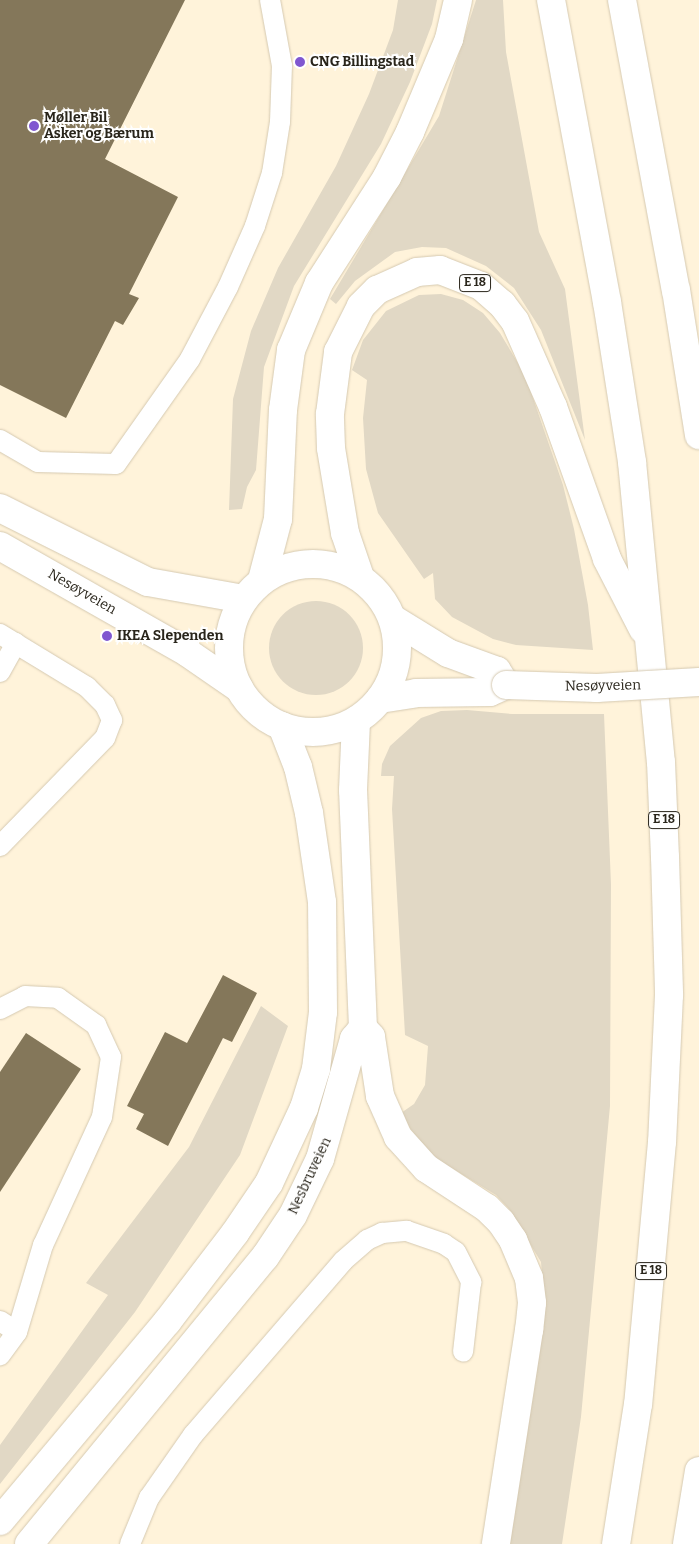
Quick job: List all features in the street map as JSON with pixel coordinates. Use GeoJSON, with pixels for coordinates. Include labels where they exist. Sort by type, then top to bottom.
{"type":"FeatureCollection","features":[{"type":"Feature","properties":{"kind":"main road"},"geometry":{"type":"LineString","coordinates":[[262,580],[278,519],[283,410],[291,350],[319,283],[388,177],[410,132],[448,39],[458,0]]}},
{"type":"Feature","properties":{"kind":"main road","name":"E 18"},"geometry":{"type":"LineString","coordinates":[[551,0],[608,302],[632,462],[661,762],[669,995],[662,1142],[638,1404],[616,1544]]}},
{"type":"Feature","properties":{"kind":"main road"},"geometry":{"type":"LineString","coordinates":[[622,0],[676,290],[699,435]]}},
{"type":"Feature","properties":{"kind":"main road","name":"E 18"},"geometry":{"type":"LineString","coordinates":[[360,577],[345,533],[331,448],[330,414],[338,352],[361,306],[377,290],[417,272],[440,270],[481,286],[502,304],[515,321],[553,407],[607,559],[651,644]]}},
{"type":"Feature","properties":{"kind":"main road"},"geometry":{"type":"LineString","coordinates":[[0,508],[148,582],[243,599]]}},
{"type":"Feature","properties":{"kind":"main road","name":"Nesøyveien"},"geometry":{"type":"LineString","coordinates":[[0,546],[188,653],[238,688]]}},
{"type":"Feature","properties":{"kind":"main road"},"geometry":{"type":"LineString","coordinates":[[310,563],[336,566],[360,577],[380,595],[393,619],[397,640],[396,661],[391,681],[380,699],[356,721],[335,729],[308,732],[282,726],[256,711],[238,688],[229,660],[230,631],[243,599],[262,580],[285,568],[310,563]]}},
{"type":"Feature","properties":{"kind":"main road"},"geometry":{"type":"LineString","coordinates":[[393,619],[424,640],[497,671],[506,685]]}},
{"type":"Feature","properties":{"kind":"main road","name":"Nesøyveien"},"geometry":{"type":"LineString","coordinates":[[380,699],[416,693],[490,692],[506,685],[597,688],[699,682]]}},
{"type":"Feature","properties":{"kind":"main road"},"geometry":{"type":"LineString","coordinates":[[356,721],[353,790],[363,1028],[371,1037],[380,1096],[398,1137],[426,1168],[487,1208],[501,1222],[513,1240],[529,1278],[532,1303],[529,1330],[496,1544]]}},
{"type":"Feature","properties":{"kind":"main road"},"geometry":{"type":"LineString","coordinates":[[0,1521],[167,1322],[236,1233],[269,1183],[304,1108],[316,1069],[323,1012],[322,902],[309,813],[298,767],[282,726]]}},
{"type":"Feature","properties":{"kind":"main road","name":"Nesbruveien"},"geometry":{"type":"LineString","coordinates":[[29,1544],[237,1293],[282,1233],[320,1159],[354,1039],[363,1028]]}},
{"type":"Feature","properties":{"kind":"main road"},"geometry":{"type":"LineString","coordinates":[[687,1544],[699,1471]]}},
{"type":"Feature","properties":{"kind":"lane"},"geometry":{"type":"LineString","coordinates":[[0,440],[38,462],[116,464],[190,359],[232,278],[255,226],[272,173],[280,122],[282,66],[270,0]]}},
{"type":"Feature","properties":{"kind":"lane"},"geometry":{"type":"LineString","coordinates":[[0,672],[8,639],[87,688],[106,705],[112,720],[105,738],[0,846]]}},
{"type":"Feature","properties":{"kind":"lane"},"geometry":{"type":"LineString","coordinates":[[0,1009],[25,996],[58,998],[96,1026],[111,1057],[102,1117],[43,1245],[16,1332],[0,1355]]}},
{"type":"Feature","properties":{"kind":"lane"},"geometry":{"type":"LineString","coordinates":[[130,1544],[149,1498],[193,1436],[343,1261],[367,1240],[382,1233],[407,1231],[444,1244],[456,1252],[471,1282],[463,1352]]}},
{"type":"Feature","properties":{"kind":"lane"},"geometry":{"type":"LineString","coordinates":[[0,1321],[16,1332]]}},
{"type":"Feature","properties":{"kind":"shaded area"},"geometry":{"type":"Polygon","coordinates":[[[398,0],[437,0],[432,24],[410,82],[381,144],[294,286],[264,367],[256,470],[247,487],[242,509],[229,510],[233,399],[251,331],[278,268],[336,166],[369,94],[393,30],[398,0]]]}},
{"type":"Feature","properties":{"kind":"shaded area"},"geometry":{"type":"Polygon","coordinates":[[[476,0],[503,0],[506,52],[539,232],[565,289],[585,440],[541,330],[514,288],[486,266],[446,248],[422,247],[395,252],[355,281],[336,304],[330,299],[439,116],[476,0]]]}},
{"type":"Feature","properties":{"kind":"shaded area"},"geometry":{"type":"Polygon","coordinates":[[[441,294],[463,300],[483,313],[500,333],[525,375],[563,485],[574,529],[588,605],[593,650],[516,645],[493,639],[452,617],[435,599],[433,573],[424,579],[378,513],[366,469],[363,418],[367,380],[352,370],[363,340],[386,311],[419,295],[441,294]]]}},
{"type":"Feature","properties":{"kind":"shaded area"},"geometry":{"type":"Polygon","coordinates":[[[316,601],[334,605],[349,615],[359,630],[363,648],[359,666],[349,681],[334,691],[316,695],[298,691],[283,681],[273,666],[269,648],[273,630],[283,615],[298,605],[316,601]]]}},
{"type":"Feature","properties":{"kind":"shaded area"},"geometry":{"type":"Polygon","coordinates":[[[467,710],[512,714],[604,714],[611,884],[610,1106],[581,1417],[562,1544],[507,1544],[544,1296],[541,1262],[509,1209],[496,1195],[435,1158],[411,1130],[401,1113],[414,1104],[425,1085],[428,1046],[405,1035],[392,809],[394,776],[381,776],[382,764],[390,746],[421,718],[441,711],[467,710]]]}},
{"type":"Feature","properties":{"kind":"shaded area"},"geometry":{"type":"Polygon","coordinates":[[[261,1006],[288,1026],[240,1155],[135,1312],[0,1484],[0,1445],[108,1295],[86,1283],[189,1147],[261,1006]]]}},
{"type":"Feature","properties":{"kind":"building"},"geometry":{"type":"Polygon","coordinates":[[[0,0],[185,0],[105,159],[178,197],[129,294],[139,298],[123,325],[115,321],[66,418],[0,385],[0,0]]]}},
{"type":"Feature","properties":{"kind":"building"},"geometry":{"type":"Polygon","coordinates":[[[223,975],[257,993],[232,1042],[223,1038],[168,1146],[136,1129],[144,1114],[127,1106],[165,1032],[187,1043],[223,975]]]}},
{"type":"Feature","properties":{"kind":"building"},"geometry":{"type":"Polygon","coordinates":[[[26,1033],[81,1069],[0,1192],[0,1072],[26,1033]]]}},
{"type":"Feature","properties":{"kind":"place","name":"CNG Billingstad"},"geometry":{"type":"Point","coordinates":[300,62]}},
{"type":"Feature","properties":{"kind":"place","name":"Møller Bil Asker og Bærum"},"geometry":{"type":"Point","coordinates":[34,126]}},
{"type":"Feature","properties":{"kind":"place","name":"IKEA Slependen"},"geometry":{"type":"Point","coordinates":[107,636]}}]}
